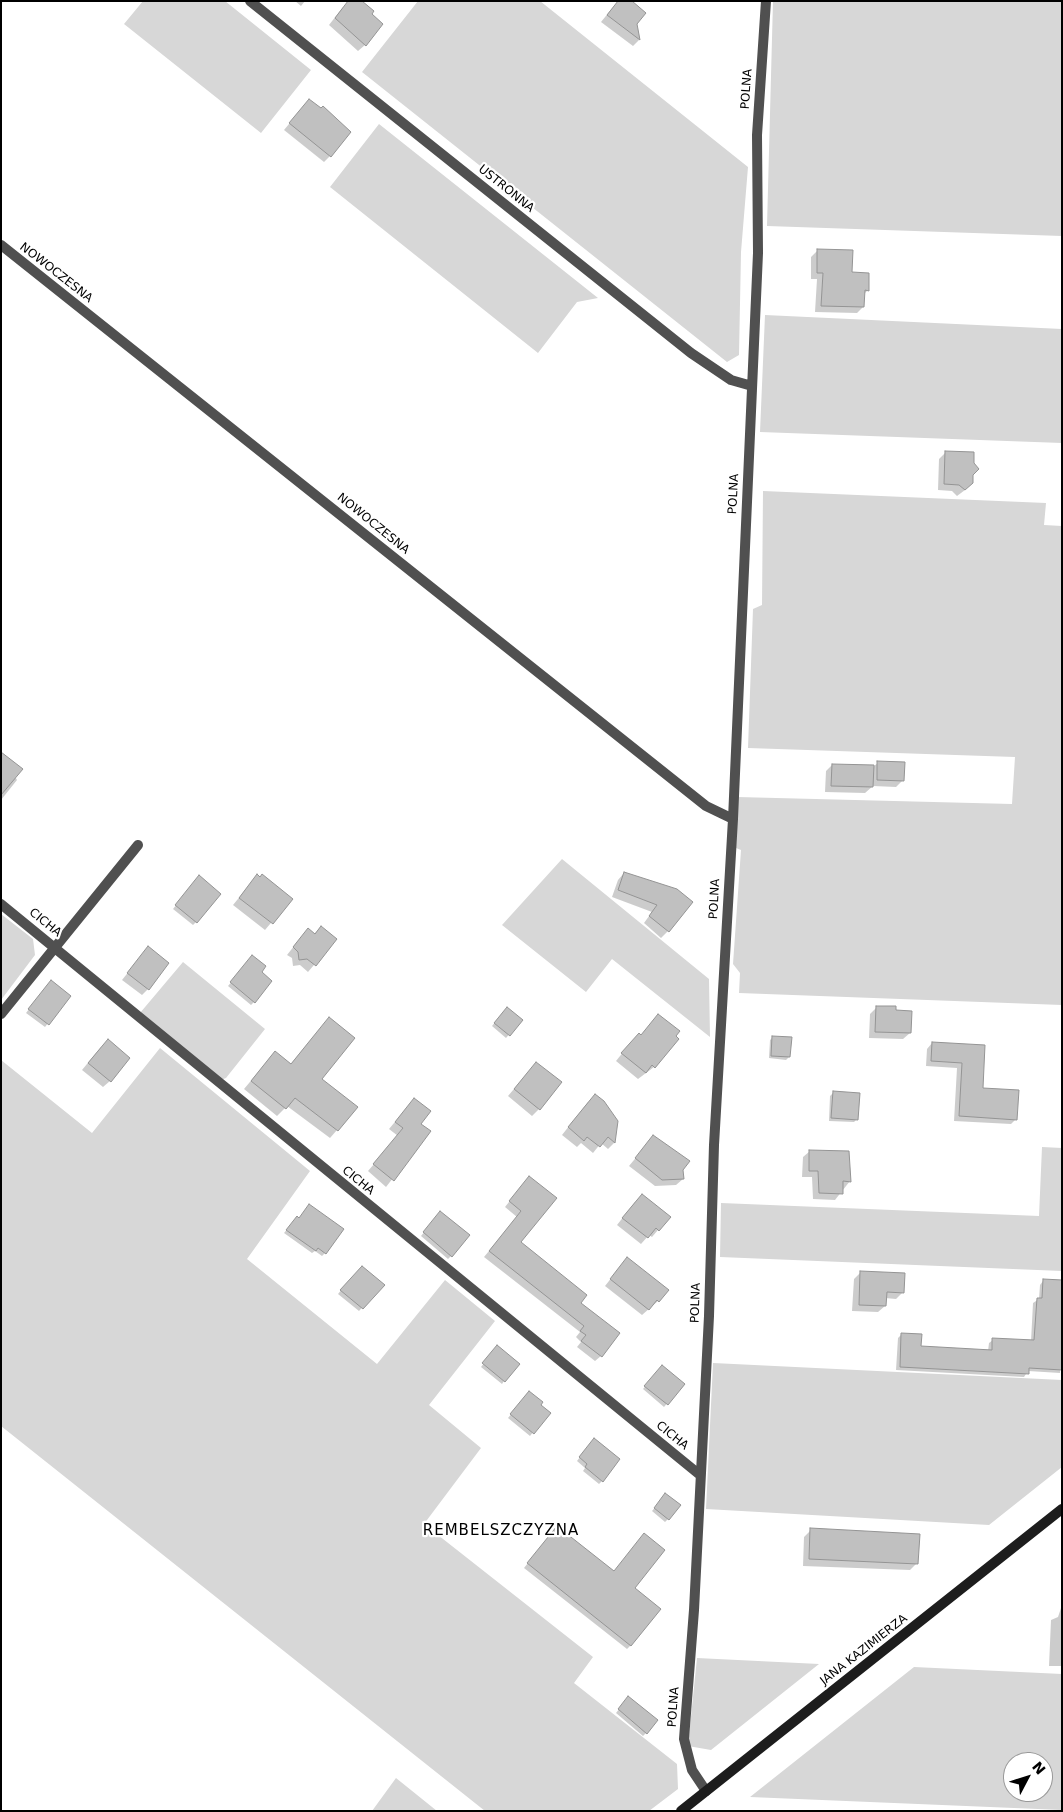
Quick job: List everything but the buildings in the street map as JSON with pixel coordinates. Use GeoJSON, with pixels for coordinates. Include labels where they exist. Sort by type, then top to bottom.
{"type":"FeatureCollection","features":[{"type":"Feature","properties":{"kind":"main road","name":"JANA KAZIMIERZA"},"geometry":{"type":"LineString","coordinates":[[682,1811],[1062,1509]]}},
{"type":"Feature","properties":{"kind":"street","name":"USTRONNA"},"geometry":{"type":"LineString","coordinates":[[250,1],[692,353],[731,380],[752,386]]}},
{"type":"Feature","properties":{"kind":"street","name":"POLNA"},"geometry":{"type":"LineString","coordinates":[[706,1791],[692,1770],[684,1739],[709,1316],[714,1145],[733,819],[758,253],[757,136],[766,1]]}},
{"type":"Feature","properties":{"kind":"street","name":"NOWOCZESNA"},"geometry":{"type":"LineString","coordinates":[[1,245],[706,806],[733,819]]}},
{"type":"Feature","properties":{"kind":"street"},"geometry":{"type":"LineString","coordinates":[[1,1014],[138,846]]}},
{"type":"Feature","properties":{"kind":"street","name":"CICHA"},"geometry":{"type":"LineString","coordinates":[[1,904],[700,1475]]}},
{"type":"Feature","properties":{"kind":"shaded area"},"geometry":{"type":"Polygon","coordinates":[[[143,1],[225,1],[311,70],[261,133],[124,24],[143,1]]]}},
{"type":"Feature","properties":{"kind":"shaded area"},"geometry":{"type":"Polygon","coordinates":[[[418,1],[540,1],[748,167],[741,252],[739,355],[727,362],[362,72],[418,1]]]}},
{"type":"Feature","properties":{"kind":"shaded area"},"geometry":{"type":"Polygon","coordinates":[[[773,1],[1062,1],[1062,236],[767,226],[773,1]]]}},
{"type":"Feature","properties":{"kind":"shaded area"},"geometry":{"type":"Polygon","coordinates":[[[379,124],[598,298],[577,302],[538,353],[330,187],[379,124]]]}},
{"type":"Feature","properties":{"kind":"shaded area"},"geometry":{"type":"Polygon","coordinates":[[[765,315],[1062,329],[1062,443],[760,432],[765,315]]]}},
{"type":"Feature","properties":{"kind":"shaded area"},"geometry":{"type":"Polygon","coordinates":[[[763,491],[1046,503],[1044,525],[1062,526],[1062,1005],[739,993],[740,973],[733,964],[741,850],[736,848],[737,797],[1012,804],[1015,757],[748,748],[753,609],[762,605],[763,491]]]}},
{"type":"Feature","properties":{"kind":"shaded area"},"geometry":{"type":"Polygon","coordinates":[[[562,859],[709,979],[710,1037],[612,959],[586,992],[502,925],[562,859]]]}},
{"type":"Feature","properties":{"kind":"shaded area"},"geometry":{"type":"Polygon","coordinates":[[[1,914],[33,939],[35,955],[1,1000],[1,914]]]}},
{"type":"Feature","properties":{"kind":"shaded area"},"geometry":{"type":"Polygon","coordinates":[[[183,962],[265,1029],[226,1078],[221,1080],[140,1013],[183,962]]]}},
{"type":"Feature","properties":{"kind":"shaded area"},"geometry":{"type":"Polygon","coordinates":[[[160,1048],[310,1171],[247,1259],[377,1364],[445,1280],[495,1321],[429,1405],[481,1448],[424,1524],[593,1657],[574,1683],[677,1764],[678,1789],[649,1811],[485,1811],[1,1426],[1,1060],[92,1133],[160,1048]]]}},
{"type":"Feature","properties":{"kind":"shaded area"},"geometry":{"type":"Polygon","coordinates":[[[1042,1147],[1062,1148],[1062,1271],[720,1257],[721,1203],[1039,1216],[1042,1147]]]}},
{"type":"Feature","properties":{"kind":"shaded area"},"geometry":{"type":"Polygon","coordinates":[[[713,1363],[1062,1380],[1062,1467],[989,1525],[706,1509],[713,1363]]]}},
{"type":"Feature","properties":{"kind":"shaded area"},"geometry":{"type":"Polygon","coordinates":[[[697,1658],[819,1664],[711,1750],[688,1746],[697,1658]]]}},
{"type":"Feature","properties":{"kind":"shaded area"},"geometry":{"type":"Polygon","coordinates":[[[914,1667],[1062,1674],[1062,1810],[750,1797],[914,1667]]]}},
{"type":"Feature","properties":{"kind":"shaded area"},"geometry":{"type":"Polygon","coordinates":[[[396,1778],[437,1811],[372,1811],[396,1778]]]}},
{"type":"Feature","properties":{"kind":"district","name":"REMBELSZCZYZNA"},"geometry":{"type":"Point","coordinates":[501,1531]}}]}
